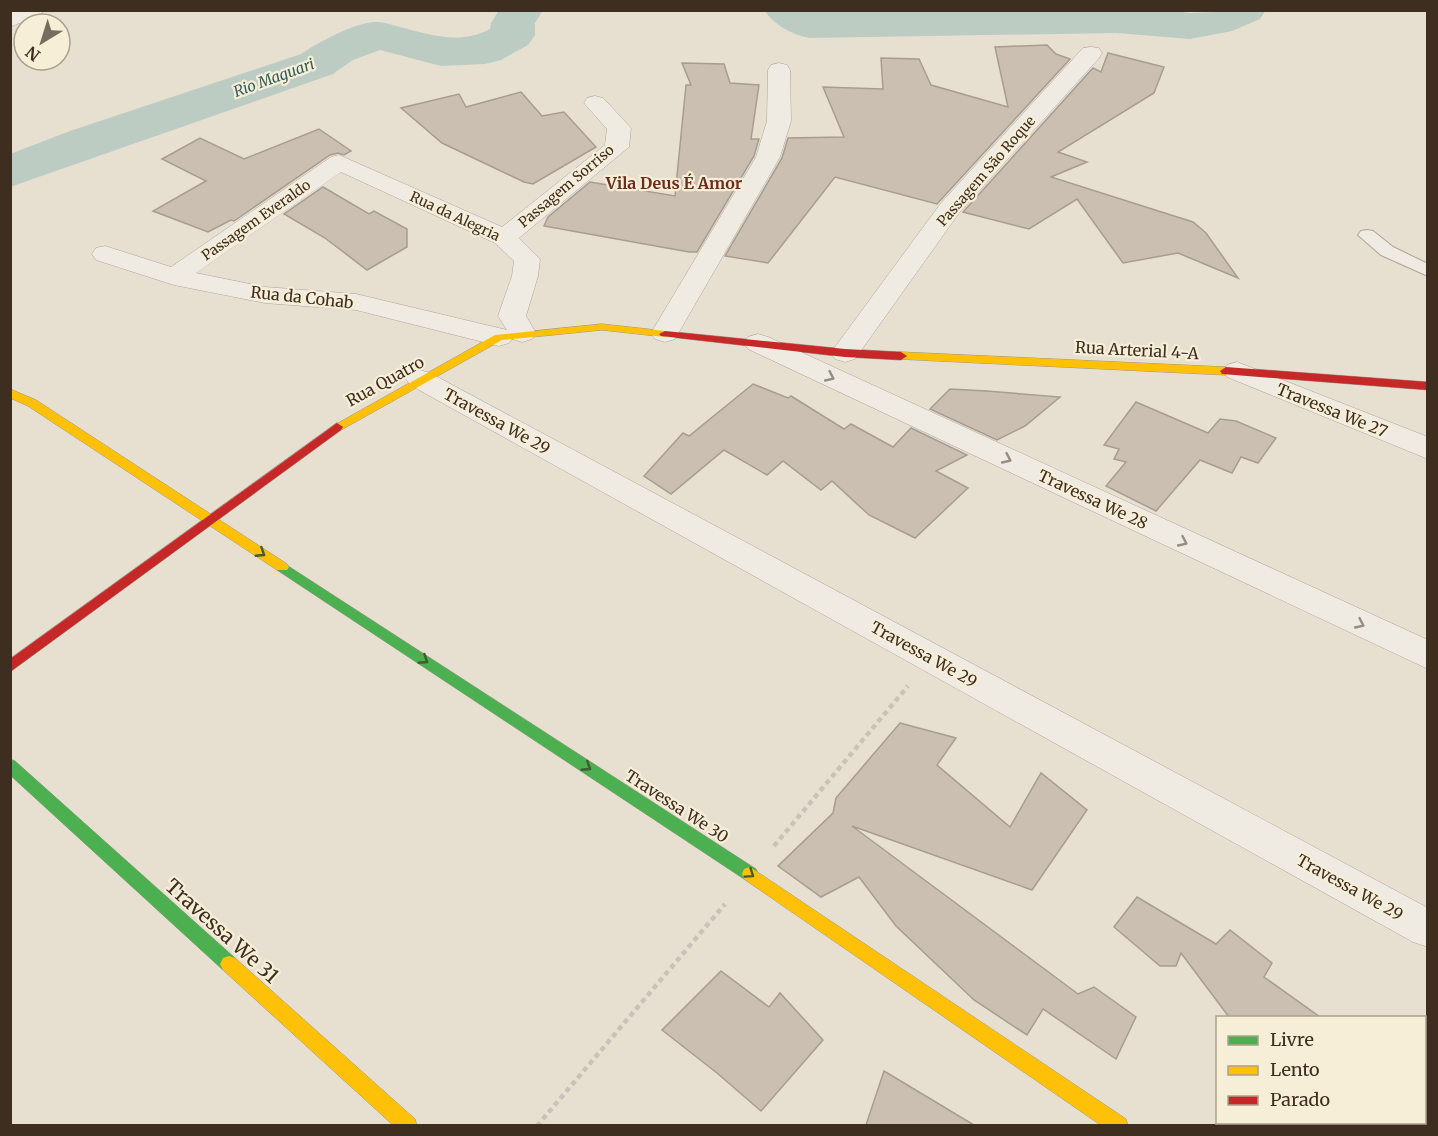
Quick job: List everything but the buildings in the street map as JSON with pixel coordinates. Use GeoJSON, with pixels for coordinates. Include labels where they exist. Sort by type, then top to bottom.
{"type":"FeatureCollection","features":[{"type":"Feature","properties":{"kind":"main road","name":"Rua Quatro"},"geometry":{"type":"LineString","coordinates":[[10,666],[212,521],[343,423],[420,379],[510,335],[602,327],[845,353]]}},
{"type":"Feature","properties":{"kind":"main road","name":"Rua Arterial 4-A"},"geometry":{"type":"LineString","coordinates":[[845,353],[1237,372],[1428,386]]}},
{"type":"Feature","properties":{"kind":"main road","name":"Travessa We 30"},"geometry":{"type":"LineString","coordinates":[[10,393],[32,403],[750,874],[1119,1125]]}},
{"type":"Feature","properties":{"kind":"main road","name":"Travessa We 31"},"geometry":{"type":"LineString","coordinates":[[10,765],[408,1125]]}},
{"type":"Feature","properties":{"kind":"street"},"geometry":{"type":"LineString","coordinates":[[10,21],[34,10]]}},
{"type":"Feature","properties":{"kind":"street","name":"Passagem São Roque"},"geometry":{"type":"LineString","coordinates":[[845,353],[950,208],[1091,53]]}},
{"type":"Feature","properties":{"kind":"street"},"geometry":{"type":"LineString","coordinates":[[665,333],[768,157],[779,121],[779,70]]}},
{"type":"Feature","properties":{"kind":"street","name":"Passagem Sorriso"},"geometry":{"type":"LineString","coordinates":[[504,238],[617,147],[619,128],[595,103]]}},
{"type":"Feature","properties":{"kind":"street","name":"Rua da Alegria"},"geometry":{"type":"LineString","coordinates":[[339,162],[504,238],[527,259],[525,276],[512,316],[510,335]]}},
{"type":"Feature","properties":{"kind":"street","name":"Passagem Everaldo"},"geometry":{"type":"LineString","coordinates":[[174,277],[339,162]]}},
{"type":"Feature","properties":{"kind":"street","name":"Rua da Cohab"},"geometry":{"type":"LineString","coordinates":[[105,254],[174,277],[265,295],[356,302],[510,335]]}},
{"type":"Feature","properties":{"kind":"street","name":"Travessa We 28"},"geometry":{"type":"LineString","coordinates":[[758,343],[1428,656]]}},
{"type":"Feature","properties":{"kind":"street","name":"Travessa We 27"},"geometry":{"type":"LineString","coordinates":[[1237,372],[1428,449]]}},
{"type":"Feature","properties":{"kind":"street","name":"Travessa We 29"},"geometry":{"type":"LineString","coordinates":[[420,379],[1428,929]]}},
{"type":"Feature","properties":{"kind":"lane"},"geometry":{"type":"LineString","coordinates":[[1367,235],[1387,251],[1428,271]]}},
{"type":"Feature","properties":{"kind":"waterway","name":"Rio Maguari"},"geometry":{"type":"LineString","coordinates":[[10,172],[88,142],[317,64],[337,50],[377,35],[441,52],[485,50],[512,35],[513,23],[521,10]]}},
{"type":"Feature","properties":{"kind":"waterway","name":"Rio Maguari"},"geometry":{"type":"LineString","coordinates":[[786,10],[809,25],[1116,20],[1190,26],[1216,22],[1244,10]]}},
{"type":"Feature","properties":{"kind":"traffic: fast"},"geometry":{"type":"LineString","coordinates":[[282,567],[750,874]]}},
{"type":"Feature","properties":{"kind":"traffic: fast"},"geometry":{"type":"LineString","coordinates":[[10,765],[229,964]]}},
{"type":"Feature","properties":{"kind":"traffic: slow"},"geometry":{"type":"LineString","coordinates":[[337,427],[499,337],[602,327],[665,334]]}},
{"type":"Feature","properties":{"kind":"traffic: slow"},"geometry":{"type":"LineString","coordinates":[[901,356],[1226,371]]}},
{"type":"Feature","properties":{"kind":"traffic: slow"},"geometry":{"type":"LineString","coordinates":[[10,393],[32,403],[282,567]]}},
{"type":"Feature","properties":{"kind":"traffic: slow"},"geometry":{"type":"LineString","coordinates":[[750,874],[1119,1126]]}},
{"type":"Feature","properties":{"kind":"traffic: slow"},"geometry":{"type":"LineString","coordinates":[[229,964],[408,1126]]}},
{"type":"Feature","properties":{"kind":"traffic: jam"},"geometry":{"type":"LineString","coordinates":[[665,334],[845,353],[901,356]]}},
{"type":"Feature","properties":{"kind":"traffic: jam"},"geometry":{"type":"LineString","coordinates":[[1226,371],[1428,386]]}},
{"type":"Feature","properties":{"kind":"traffic: jam"},"geometry":{"type":"LineString","coordinates":[[10,667],[337,427]]}},
{"type":"Feature","properties":{"kind":"district","name":"Vila Deus É Amor"},"geometry":{"type":"Point","coordinates":[674,183]}}]}
